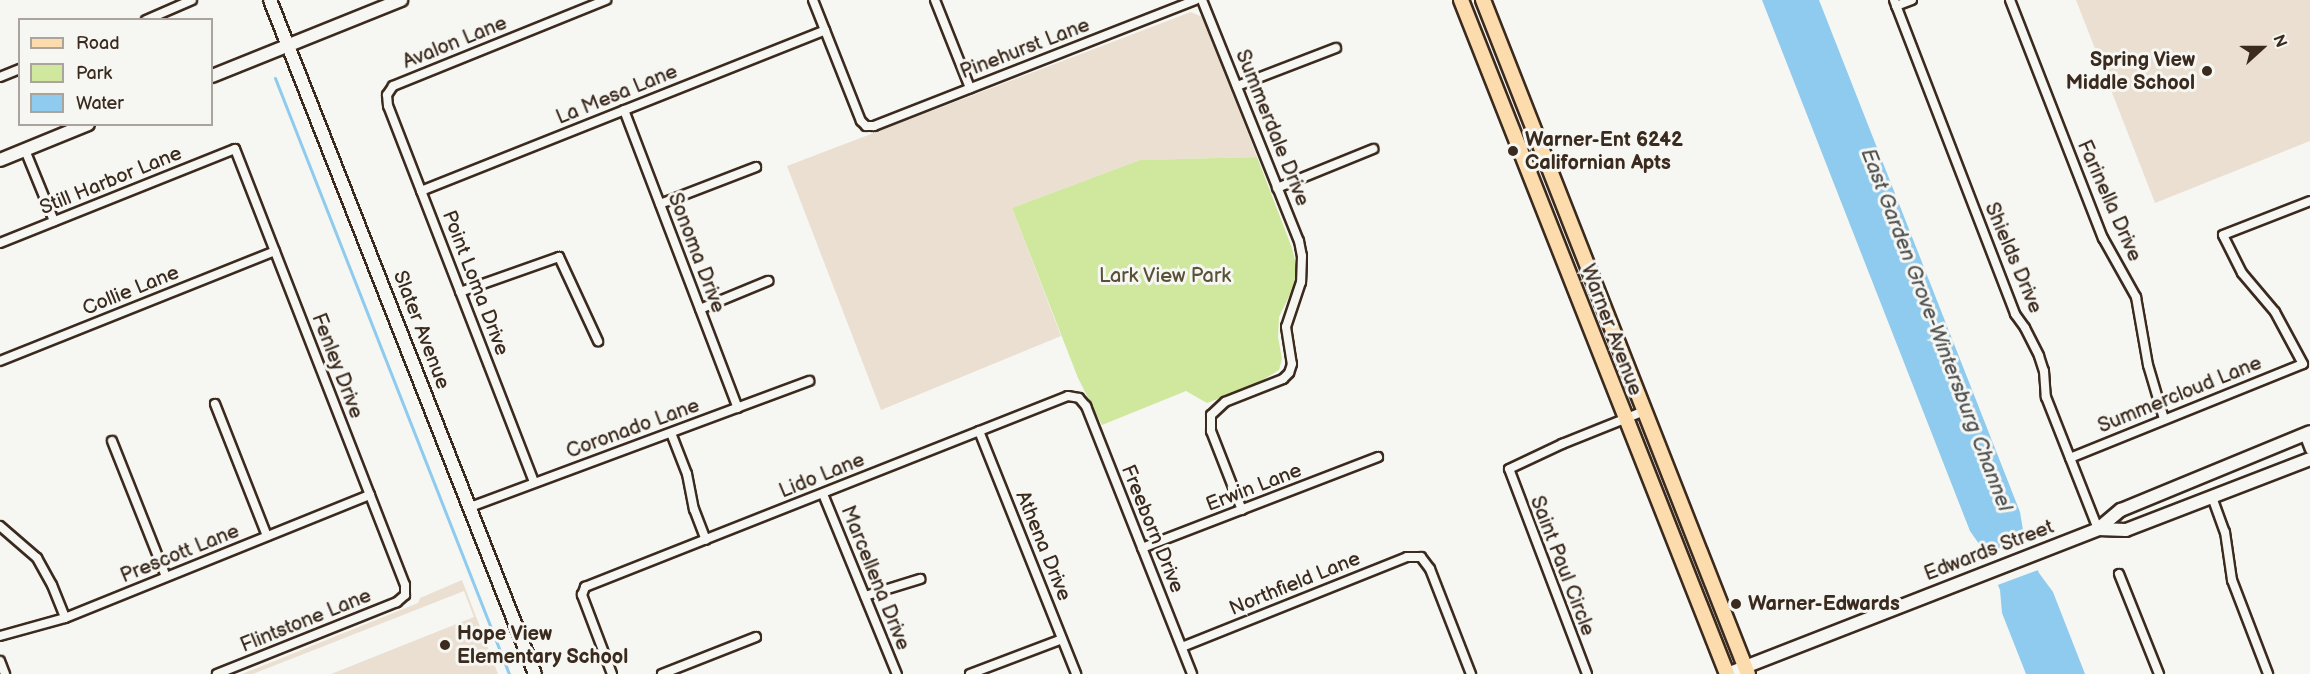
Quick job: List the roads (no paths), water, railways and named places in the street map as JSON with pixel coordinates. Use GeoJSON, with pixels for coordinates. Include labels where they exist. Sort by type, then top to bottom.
{"type":"FeatureCollection","features":[{"type":"Feature","properties":{"kind":"main road","name":"Warner Avenue"},"geometry":{"type":"LineString","coordinates":[[1461,0],[1624,419],[1727,674]]}},
{"type":"Feature","properties":{"kind":"main road","name":"Warner Avenue"},"geometry":{"type":"LineString","coordinates":[[1483,0],[1746,671]]}},
{"type":"Feature","properties":{"kind":"street"},"geometry":{"type":"LineString","coordinates":[[151,18],[192,0]]}},
{"type":"Feature","properties":{"kind":"street","name":"Slater Avenue"},"geometry":{"type":"LineString","coordinates":[[270,0],[535,674]]}},
{"type":"Feature","properties":{"kind":"street"},"geometry":{"type":"LineString","coordinates":[[213,76],[401,0]]}},
{"type":"Feature","properties":{"kind":"street","name":"Avalon Lane"},"geometry":{"type":"LineString","coordinates":[[387,96],[393,86],[606,0]]}},
{"type":"Feature","properties":{"kind":"street"},"geometry":{"type":"LineString","coordinates":[[813,0],[825,30]]}},
{"type":"Feature","properties":{"kind":"street"},"geometry":{"type":"LineString","coordinates":[[935,0],[970,88]]}},
{"type":"Feature","properties":{"kind":"street","name":"Pinehurst Lane"},"geometry":{"type":"LineString","coordinates":[[825,30],[861,121],[866,126],[874,126],[1195,0]]}},
{"type":"Feature","properties":{"kind":"street","name":"Summerdale Drive"},"geometry":{"type":"LineString","coordinates":[[1202,0],[1299,241],[1303,271],[1286,327],[1292,363],[1289,374],[1284,379],[1225,402],[1211,415],[1211,431],[1242,510]]}},
{"type":"Feature","properties":{"kind":"street"},"geometry":{"type":"LineString","coordinates":[[1895,3],[1912,0]]}},
{"type":"Feature","properties":{"kind":"street","name":"Farinella Drive"},"geometry":{"type":"LineString","coordinates":[[2010,0],[2103,238],[2136,297],[2148,365],[2164,418]]}},
{"type":"Feature","properties":{"kind":"street","name":"Shields Drive"},"geometry":{"type":"LineString","coordinates":[[1895,3],[2015,314],[2039,356],[2044,372],[2046,397],[2098,530]]}},
{"type":"Feature","properties":{"kind":"street","name":"La Mesa Lane"},"geometry":{"type":"LineString","coordinates":[[421,191],[825,30]]}},
{"type":"Feature","properties":{"kind":"street"},"geometry":{"type":"LineString","coordinates":[[1237,86],[1336,48]]}},
{"type":"Feature","properties":{"kind":"street"},"geometry":{"type":"LineString","coordinates":[[0,76],[18,70]]}},
{"type":"Feature","properties":{"kind":"street","name":"Point Loma Drive"},"geometry":{"type":"LineString","coordinates":[[387,96],[388,106],[534,482]]}},
{"type":"Feature","properties":{"kind":"street","name":"Sonoma Drive"},"geometry":{"type":"LineString","coordinates":[[624,110],[738,408]]}},
{"type":"Feature","properties":{"kind":"street"},"geometry":{"type":"LineString","coordinates":[[0,160],[83,126]]}},
{"type":"Feature","properties":{"kind":"street","name":"Still Harbor Lane"},"geometry":{"type":"LineString","coordinates":[[0,243],[234,149]]}},
{"type":"Feature","properties":{"kind":"street","name":"Fenley Drive"},"geometry":{"type":"LineString","coordinates":[[234,149],[405,585],[405,595]]}},
{"type":"Feature","properties":{"kind":"street"},"geometry":{"type":"LineString","coordinates":[[1277,188],[1373,149]]}},
{"type":"Feature","properties":{"kind":"street"},"geometry":{"type":"LineString","coordinates":[[25,150],[54,221]]}},
{"type":"Feature","properties":{"kind":"street"},"geometry":{"type":"LineString","coordinates":[[660,204],[756,167]]}},
{"type":"Feature","properties":{"kind":"street","name":"Summercloud Lane"},"geometry":{"type":"LineString","coordinates":[[2070,458],[2164,418],[2303,364],[2275,312],[2242,273],[2223,235],[2310,201]]}},
{"type":"Feature","properties":{"kind":"street","name":"Collie Lane"},"geometry":{"type":"LineString","coordinates":[[0,361],[275,251]]}},
{"type":"Feature","properties":{"kind":"street"},"geometry":{"type":"LineString","coordinates":[[460,292],[559,257],[598,341]]}},
{"type":"Feature","properties":{"kind":"street"},"geometry":{"type":"LineString","coordinates":[[700,309],[768,281]]}},
{"type":"Feature","properties":{"kind":"street","name":"Coronado Lane"},"geometry":{"type":"LineString","coordinates":[[470,507],[809,381]]}},
{"type":"Feature","properties":{"kind":"street","name":"Lido Lane"},"geometry":{"type":"LineString","coordinates":[[612,674],[582,595],[585,587],[1062,398],[1079,398]]}},
{"type":"Feature","properties":{"kind":"street","name":"Freeborn Drive"},"geometry":{"type":"LineString","coordinates":[[1079,398],[1086,406],[1192,674]]}},
{"type":"Feature","properties":{"kind":"street"},"geometry":{"type":"LineString","coordinates":[[215,404],[267,536]]}},
{"type":"Feature","properties":{"kind":"street"},"geometry":{"type":"LineString","coordinates":[[1624,419],[1644,411]]}},
{"type":"Feature","properties":{"kind":"street","name":"Saint Paul Circle"},"geometry":{"type":"LineString","coordinates":[[1587,674],[1509,469],[1624,419]]}},
{"type":"Feature","properties":{"kind":"street","name":"Athena Drive"},"geometry":{"type":"LineString","coordinates":[[979,431],[1076,674]]}},
{"type":"Feature","properties":{"kind":"street"},"geometry":{"type":"LineString","coordinates":[[671,433],[687,474],[694,509],[706,540]]}},
{"type":"Feature","properties":{"kind":"street"},"geometry":{"type":"LineString","coordinates":[[2307,433],[2310,450]]}},
{"type":"Feature","properties":{"kind":"street","name":"Edwards Street"},"geometry":{"type":"LineString","coordinates":[[1727,674],[1746,671],[1980,574],[2098,530],[2121,510],[2307,433]]}},
{"type":"Feature","properties":{"kind":"street"},"geometry":{"type":"LineString","coordinates":[[111,441],[166,577]]}},
{"type":"Feature","properties":{"kind":"street","name":"Erwin Lane"},"geometry":{"type":"LineString","coordinates":[[1142,548],[1377,457]]}},
{"type":"Feature","properties":{"kind":"street","name":"Edwards Street"},"geometry":{"type":"LineString","coordinates":[[2098,530],[2126,530],[2310,459]]}},
{"type":"Feature","properties":{"kind":"street","name":"Marcellena Drive"},"geometry":{"type":"LineString","coordinates":[[823,494],[897,674]]}},
{"type":"Feature","properties":{"kind":"street","name":"Prescott Lane"},"geometry":{"type":"LineString","coordinates":[[0,636],[65,618],[370,495]]}},
{"type":"Feature","properties":{"kind":"street"},"geometry":{"type":"LineString","coordinates":[[2212,497],[2225,532],[2232,580],[2268,674]]}},
{"type":"Feature","properties":{"kind":"street"},"geometry":{"type":"LineString","coordinates":[[0,526],[37,558],[52,585],[65,618]]}},
{"type":"Feature","properties":{"kind":"street","name":"Northfield Lane"},"geometry":{"type":"LineString","coordinates":[[1182,647],[1407,557],[1421,557],[1430,568],[1471,674]]}},
{"type":"Feature","properties":{"kind":"street"},"geometry":{"type":"LineString","coordinates":[[2119,573],[2159,674]]}},
{"type":"Feature","properties":{"kind":"street"},"geometry":{"type":"LineString","coordinates":[[865,596],[920,579]]}},
{"type":"Feature","properties":{"kind":"street","name":"Flintstone Lane"},"geometry":{"type":"LineString","coordinates":[[217,674],[398,602],[405,595]]}},
{"type":"Feature","properties":{"kind":"street"},"geometry":{"type":"LineString","coordinates":[[662,674],[756,637]]}},
{"type":"Feature","properties":{"kind":"street"},"geometry":{"type":"LineString","coordinates":[[970,674],[1062,639]]}},
{"type":"Feature","properties":{"kind":"street"},"geometry":{"type":"LineString","coordinates":[[0,661],[5,674]]}},
{"type":"Feature","properties":{"kind":"water","name":"East Garden Grove-Wintersburg Channel"},"geometry":{"type":"Polygon","coordinates":[[[1762,0],[1819,0],[2020,512],[2024,536],[2039,573],[2053,592],[2085,674],[2026,674],[2002,613],[2000,590],[1984,551],[1970,531],[1762,0]]]}},
{"type":"Feature","properties":{"kind":"waterway"},"geometry":{"type":"LineString","coordinates":[[275,78],[509,674]]}},
{"type":"Feature","properties":{"kind":"place","name":"Spring View Middle School"},"geometry":{"type":"Point","coordinates":[2207,71]}},
{"type":"Feature","properties":{"kind":"place","name":"Warner-Ent 6242 Californian Apts"},"geometry":{"type":"Point","coordinates":[1513,151]}},
{"type":"Feature","properties":{"kind":"place","name":"Warner-Edwards"},"geometry":{"type":"Point","coordinates":[1736,604]}},
{"type":"Feature","properties":{"kind":"place","name":"Hope View Elementary School"},"geometry":{"type":"Point","coordinates":[445,645]}},
{"type":"Feature","properties":{"kind":"park label","name":"Lark View Park"},"geometry":{"type":"Point","coordinates":[1165,276]}}]}
